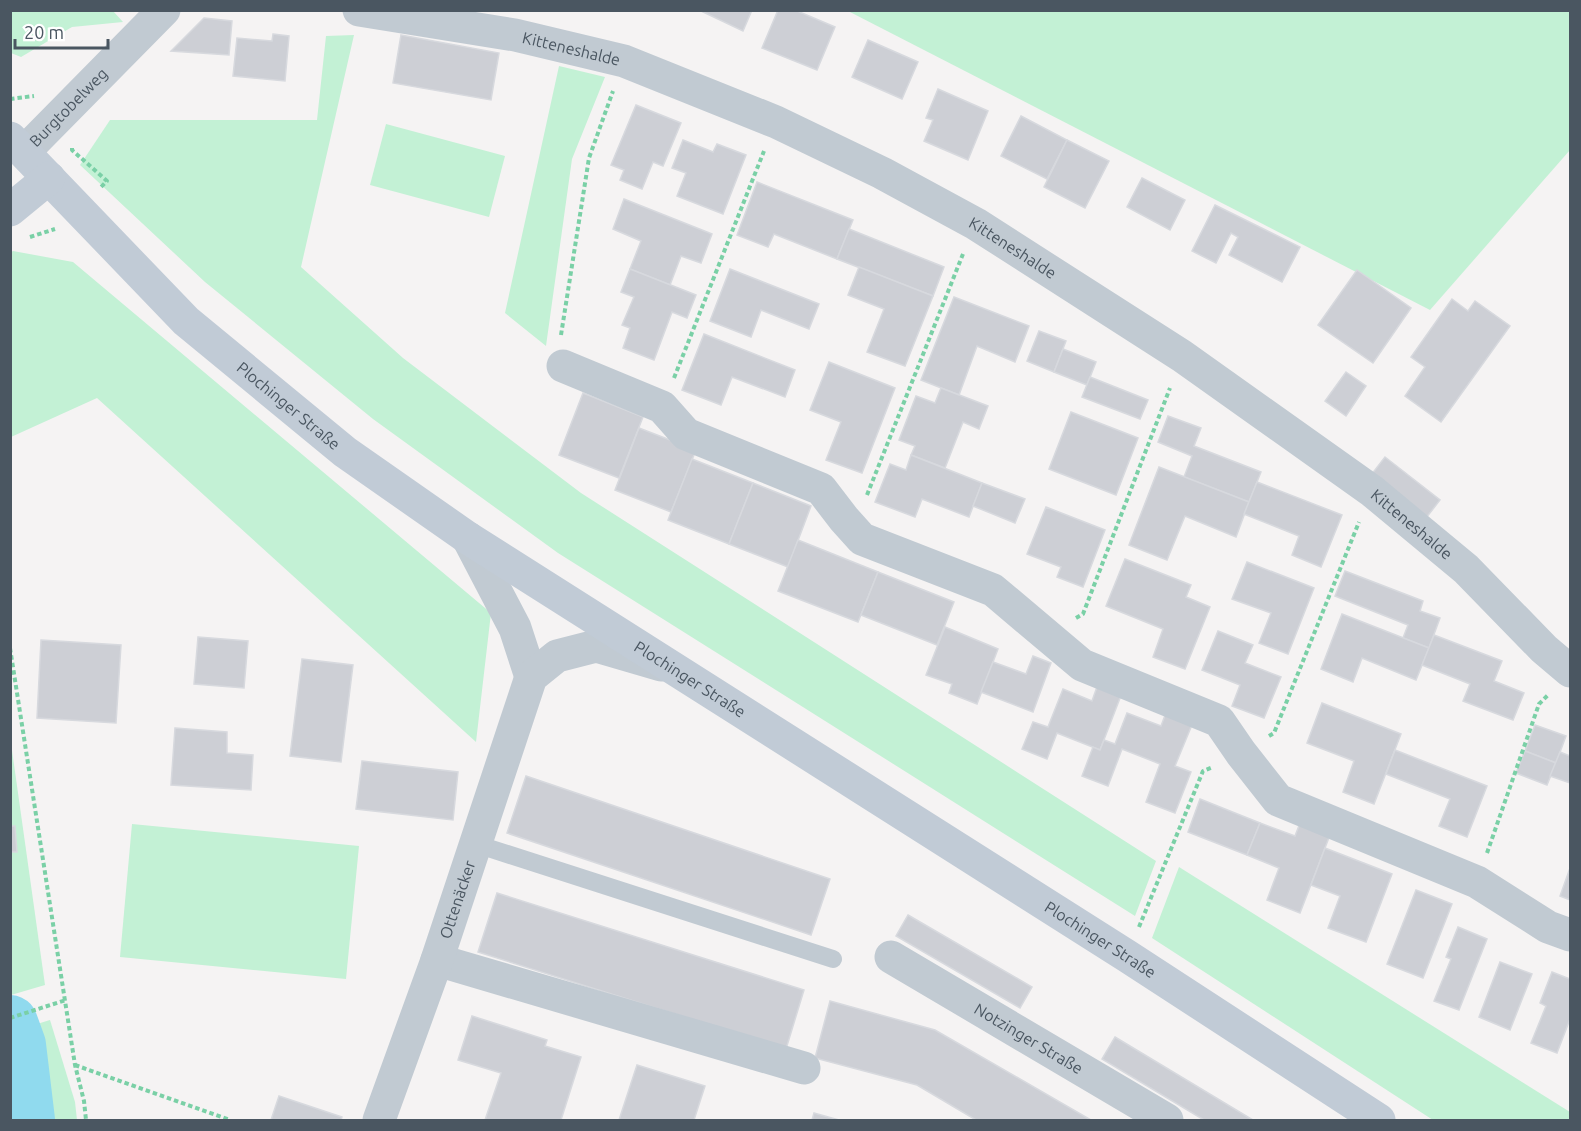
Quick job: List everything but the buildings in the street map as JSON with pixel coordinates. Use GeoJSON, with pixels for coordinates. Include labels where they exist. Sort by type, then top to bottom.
{"type":"FeatureCollection","features":[{"type":"Feature","properties":{"kind":"main road","name":"Plochinger Straße"},"geometry":{"type":"LineString","coordinates":[[17,145],[186,321],[345,452],[468,538],[1127,956],[1379,1120]]}},
{"type":"Feature","properties":{"kind":"main road"},"geometry":{"type":"LineString","coordinates":[[10,210],[49,178]]}},
{"type":"Feature","properties":{"kind":"street","name":"Kitteneshalde"},"geometry":{"type":"LineString","coordinates":[[358,10],[515,35],[624,61],[776,122],[882,173],[976,224],[1182,356],[1372,491],[1466,569],[1544,649],[1563,679]]}},
{"type":"Feature","properties":{"kind":"street","name":"Burgtobelweg"},"geometry":{"type":"LineString","coordinates":[[17,145],[163,11]]}},
{"type":"Feature","properties":{"kind":"street"},"geometry":{"type":"LineString","coordinates":[[563,366],[662,407],[686,434],[821,489],[862,539],[993,590],[1082,665],[1218,721],[1278,800],[1477,882],[1548,927],[1570,935]]}},
{"type":"Feature","properties":{"kind":"street"},"geometry":{"type":"LineString","coordinates":[[468,538],[515,628],[531,677],[557,656],[596,646],[677,670]]}},
{"type":"Feature","properties":{"kind":"street","name":"Ottenäcker"},"geometry":{"type":"LineString","coordinates":[[379,1120],[437,960],[531,677]]}},
{"type":"Feature","properties":{"kind":"street","name":"Notzinger Straße"},"geometry":{"type":"LineString","coordinates":[[891,957],[1167,1120]]}},
{"type":"Feature","properties":{"kind":"street"},"geometry":{"type":"LineString","coordinates":[[437,960],[804,1068]]}},
{"type":"Feature","properties":{"kind":"lane"},"geometry":{"type":"LineString","coordinates":[[476,844],[833,960]]}},
{"type":"Feature","properties":{"kind":"path"},"geometry":{"type":"LineString","coordinates":[[563,366],[561,330],[589,158],[624,61]]}},
{"type":"Feature","properties":{"kind":"path"},"geometry":{"type":"LineString","coordinates":[[662,407],[776,122]]}},
{"type":"Feature","properties":{"kind":"path"},"geometry":{"type":"LineString","coordinates":[[844,519],[865,500],[976,224]]}},
{"type":"Feature","properties":{"kind":"path"},"geometry":{"type":"LineString","coordinates":[[1047,636],[1083,614],[1182,356]]}},
{"type":"Feature","properties":{"kind":"path"},"geometry":{"type":"LineString","coordinates":[[1127,956],[1203,771],[1241,753],[1274,733],[1372,491]]}},
{"type":"Feature","properties":{"kind":"path"},"geometry":{"type":"LineString","coordinates":[[10,648],[75,1065],[86,1120]]}},
{"type":"Feature","properties":{"kind":"path"},"geometry":{"type":"LineString","coordinates":[[1477,882],[1539,704],[1563,679]]}},
{"type":"Feature","properties":{"kind":"path"},"geometry":{"type":"LineString","coordinates":[[10,1018],[66,1000]]}},
{"type":"Feature","properties":{"kind":"path"},"geometry":{"type":"LineString","coordinates":[[75,1065],[230,1120]]}},
{"type":"Feature","properties":{"kind":"green space"},"geometry":{"type":"Polygon","coordinates":[[[10,11],[113,11],[123,22],[72,27],[21,57],[11,53],[10,11]]]}},
{"type":"Feature","properties":{"kind":"green space"},"geometry":{"type":"Polygon","coordinates":[[[848,11],[1570,11],[1570,150],[1430,310],[848,11]]]}},
{"type":"Feature","properties":{"kind":"green space"},"geometry":{"type":"Polygon","coordinates":[[[354,35],[301,267],[403,358],[581,493],[1156,861],[1135,916],[558,553],[373,419],[205,282],[80,165],[110,120],[317,120],[326,36],[354,35]]]}},
{"type":"Feature","properties":{"kind":"green space"},"geometry":{"type":"Polygon","coordinates":[[[559,66],[605,77],[572,159],[546,346],[505,313],[559,66]]]}},
{"type":"Feature","properties":{"kind":"green space"},"geometry":{"type":"Polygon","coordinates":[[[386,124],[505,156],[489,217],[370,185],[386,124]]]}},
{"type":"Feature","properties":{"kind":"green space"},"geometry":{"type":"Polygon","coordinates":[[[13,251],[73,262],[491,613],[476,742],[97,398],[11,437],[10,253],[13,251]]]}},
{"type":"Feature","properties":{"kind":"green space"},"geometry":{"type":"Polygon","coordinates":[[[10,736],[45,985],[11,995],[10,995],[10,736]]]}},
{"type":"Feature","properties":{"kind":"green space"},"geometry":{"type":"Polygon","coordinates":[[[132,824],[359,846],[346,979],[120,957],[132,824]]]}},
{"type":"Feature","properties":{"kind":"green space"},"geometry":{"type":"Polygon","coordinates":[[[1179,867],[1570,1112],[1570,1120],[1433,1120],[1152,938],[1179,867]]]}},
{"type":"Feature","properties":{"kind":"green space"},"geometry":{"type":"Polygon","coordinates":[[[50,1020],[75,1102],[77,1120],[11,1120],[11,1032],[50,1020]]]}},
{"type":"Feature","properties":{"kind":"waterway"},"geometry":{"type":"LineString","coordinates":[[10,1023],[18,1045],[27,1120]]}}]}
